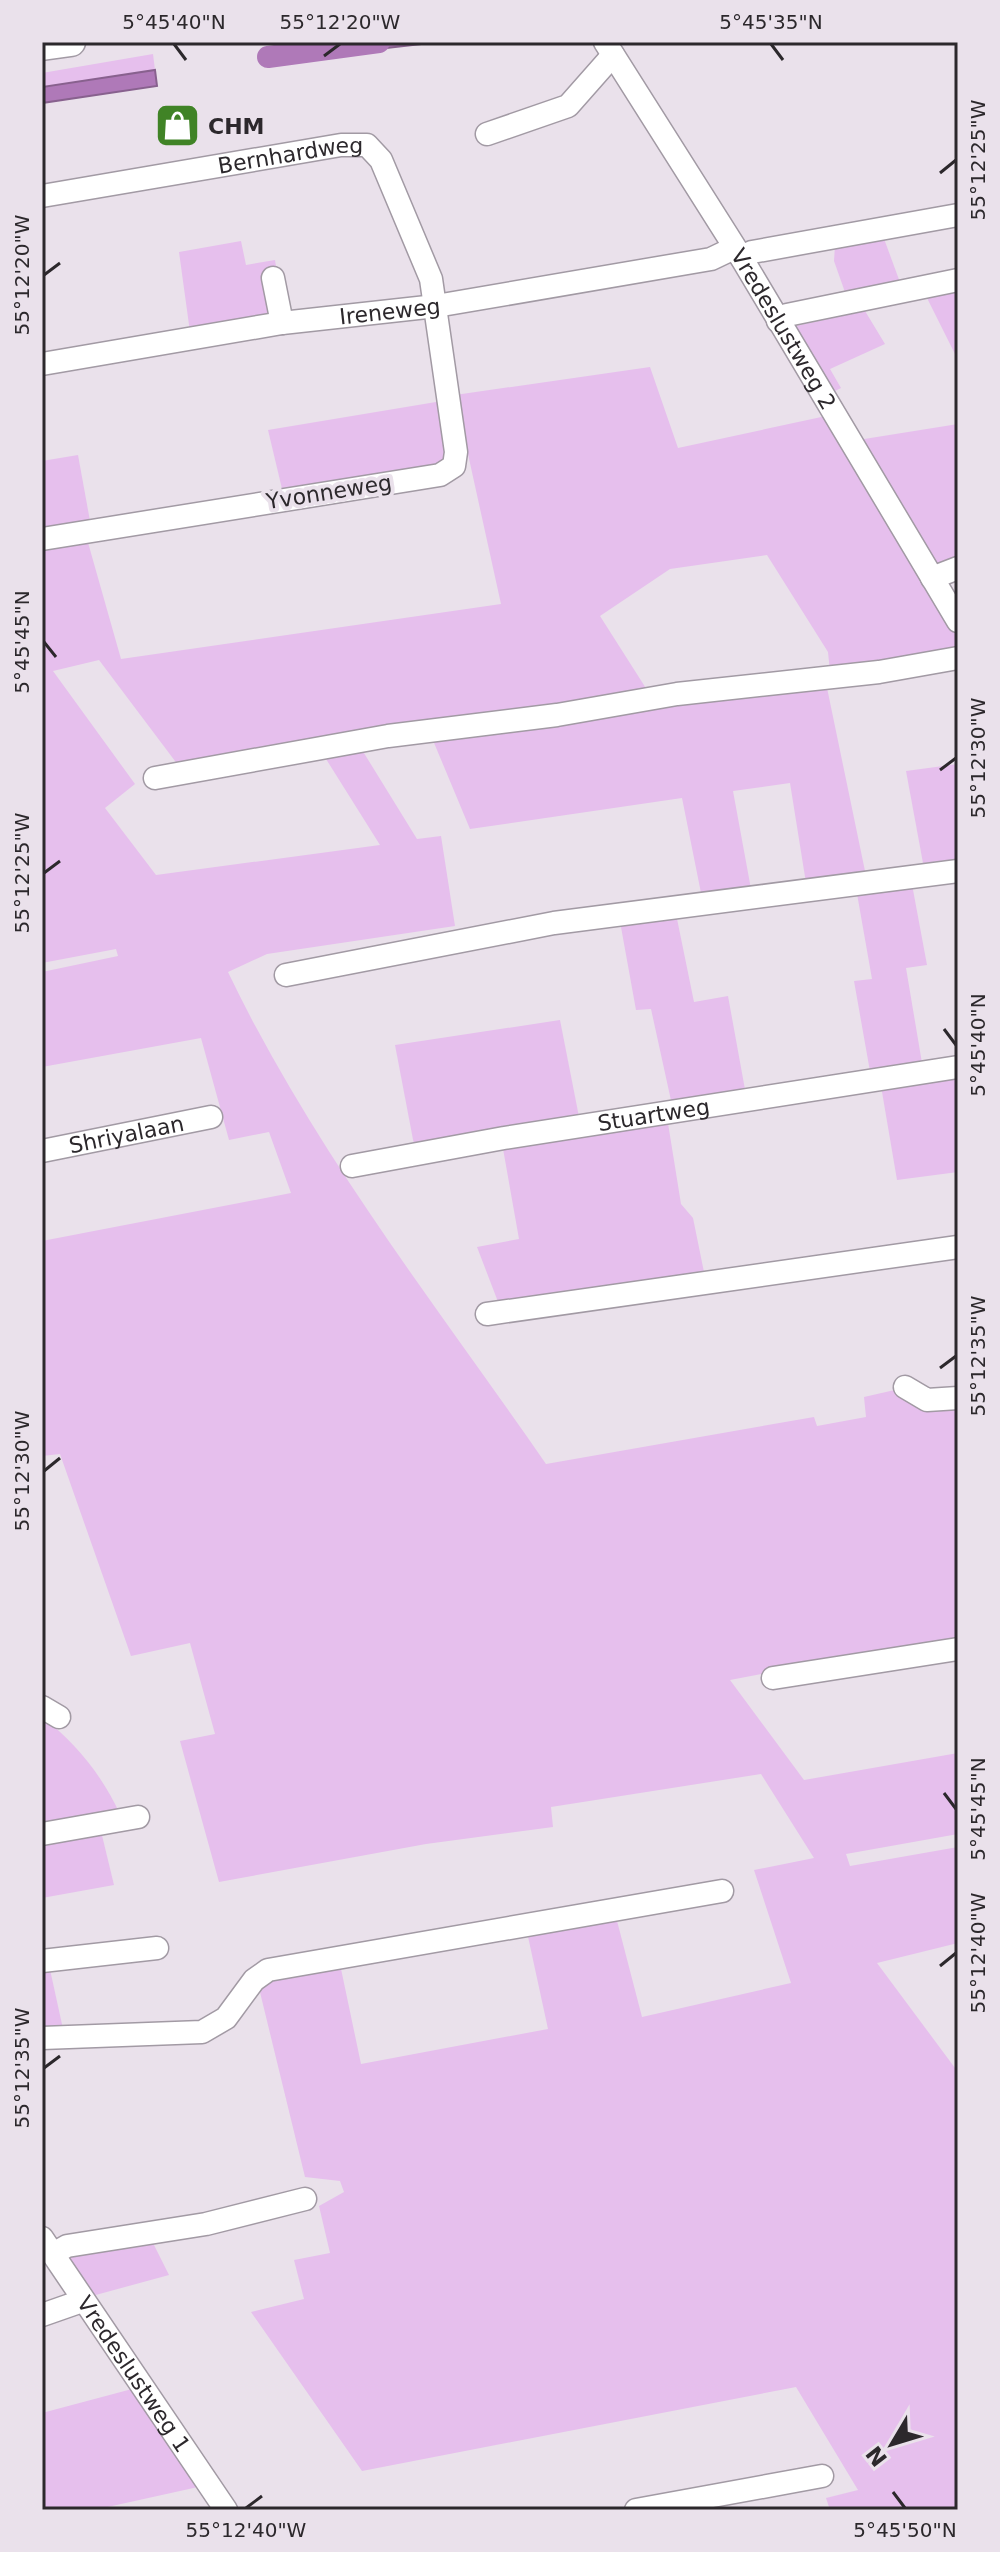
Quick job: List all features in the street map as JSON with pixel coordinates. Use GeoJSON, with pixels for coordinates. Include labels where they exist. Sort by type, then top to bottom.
{"type":"FeatureCollection","features":[{"type":"Feature","properties":{"kind":"main road"},"geometry":{"type":"LineString","coordinates":[[42,46],[71,42]]}},
{"type":"Feature","properties":{"kind":"street"},"geometry":{"type":"LineString","coordinates":[[487,134],[568,106],[609,48]]}},
{"type":"Feature","properties":{"kind":"street","name":"Vredeslustweg 2"},"geometry":{"type":"LineString","coordinates":[[609,48],[738,253],[958,621]]}},
{"type":"Feature","properties":{"kind":"street","name":"Bernhardweg"},"geometry":{"type":"LineString","coordinates":[[42,196],[341,145],[367,145],[381,160],[431,279],[436,306]]}},
{"type":"Feature","properties":{"kind":"street","name":"Ireneweg"},"geometry":{"type":"LineString","coordinates":[[42,364],[282,323],[436,306],[958,215]]}},
{"type":"Feature","properties":{"kind":"street"},"geometry":{"type":"LineString","coordinates":[[273,278],[282,323]]}},
{"type":"Feature","properties":{"kind":"street"},"geometry":{"type":"LineString","coordinates":[[778,321],[802,312],[958,280]]}},
{"type":"Feature","properties":{"kind":"street","name":"Yvonneweg"},"geometry":{"type":"LineString","coordinates":[[42,539],[440,475],[454,466],[456,452],[436,306]]}},
{"type":"Feature","properties":{"kind":"street"},"geometry":{"type":"LineString","coordinates":[[932,578],[958,568]]}},
{"type":"Feature","properties":{"kind":"street"},"geometry":{"type":"LineString","coordinates":[[155,778],[388,736],[557,715],[677,694],[879,672],[958,658]]}},
{"type":"Feature","properties":{"kind":"street"},"geometry":{"type":"LineString","coordinates":[[286,975],[554,923],[958,871]]}},
{"type":"Feature","properties":{"kind":"street","name":"Stuartweg"},"geometry":{"type":"LineString","coordinates":[[352,1166],[519,1135],[958,1067]]}},
{"type":"Feature","properties":{"kind":"street","name":"Shriyalaan"},"geometry":{"type":"LineString","coordinates":[[42,1151],[211,1117]]}},
{"type":"Feature","properties":{"kind":"street"},"geometry":{"type":"LineString","coordinates":[[487,1314],[958,1247]]}},
{"type":"Feature","properties":{"kind":"street"},"geometry":{"type":"LineString","coordinates":[[905,1387],[927,1400],[958,1398]]}},
{"type":"Feature","properties":{"kind":"street"},"geometry":{"type":"LineString","coordinates":[[773,1678],[958,1649]]}},
{"type":"Feature","properties":{"kind":"street"},"geometry":{"type":"LineString","coordinates":[[42,1834],[138,1817]]}},
{"type":"Feature","properties":{"kind":"street"},"geometry":{"type":"LineString","coordinates":[[42,2038],[202,2032],[226,2018],[254,1980],[268,1970],[722,1891]]}},
{"type":"Feature","properties":{"kind":"street"},"geometry":{"type":"LineString","coordinates":[[42,1961],[157,1948]]}},
{"type":"Feature","properties":{"kind":"street"},"geometry":{"type":"LineString","coordinates":[[47,2246],[67,2246],[206,2224],[305,2199]]}},
{"type":"Feature","properties":{"kind":"street","name":"Vredeslustweg 1"},"geometry":{"type":"LineString","coordinates":[[47,2246],[226,2510]]}},
{"type":"Feature","properties":{"kind":"street"},"geometry":{"type":"LineString","coordinates":[[42,2315],[82,2301]]}},
{"type":"Feature","properties":{"kind":"street"},"geometry":{"type":"LineString","coordinates":[[636,2510],[822,2476]]}},
{"type":"Feature","properties":{"kind":"shaded area"},"geometry":{"type":"Polygon","coordinates":[[[324,42],[439,42],[308,57],[304,45],[324,42]]]}},
{"type":"Feature","properties":{"kind":"shaded area"},"geometry":{"type":"Polygon","coordinates":[[[153,54],[155,70],[42,87],[42,73],[153,54]]]}},
{"type":"Feature","properties":{"kind":"shaded area"},"geometry":{"type":"Polygon","coordinates":[[[155,70],[157,86],[42,103],[42,87],[155,70]]]}},
{"type":"Feature","properties":{"kind":"shaded area"},"geometry":{"type":"Polygon","coordinates":[[[883,236],[901,285],[846,295],[834,261],[835,245],[883,236]]]}},
{"type":"Feature","properties":{"kind":"shaded area"},"geometry":{"type":"Polygon","coordinates":[[[241,241],[246,265],[275,260],[284,317],[190,332],[179,252],[241,241]]]}},
{"type":"Feature","properties":{"kind":"shaded area"},"geometry":{"type":"Polygon","coordinates":[[[958,286],[958,360],[924,292],[958,286]]]}},
{"type":"Feature","properties":{"kind":"shaded area"},"geometry":{"type":"Polygon","coordinates":[[[865,311],[885,344],[830,369],[841,388],[831,393],[791,327],[865,311]]]}},
{"type":"Feature","properties":{"kind":"shaded area"},"geometry":{"type":"Polygon","coordinates":[[[650,367],[678,448],[826,416],[958,637],[958,652],[830,672],[828,652],[767,555],[670,569],[600,616],[649,693],[178,765],[99,660],[53,671],[135,784],[105,808],[156,875],[380,845],[321,751],[359,745],[417,839],[441,836],[455,926],[267,954],[228,972],[261,1037],[337,1163],[546,1464],[814,1417],[817,1426],[866,1417],[864,1397],[899,1389],[958,1401],[958,1637],[730,1680],[804,1780],[958,1753],[958,1834],[846,1854],[850,1866],[958,1847],[958,1943],[877,1963],[958,2072],[958,2510],[830,2510],[826,2498],[858,2490],[796,2387],[362,2471],[251,2312],[304,2299],[294,2260],[330,2253],[319,2206],[344,2192],[340,2181],[305,2177],[258,1984],[266,1978],[340,1964],[361,2064],[548,2029],[527,1932],[616,1917],[642,2017],[791,1983],[754,1870],[814,1858],[761,1774],[551,1807],[553,1827],[426,1844],[219,1882],[180,1741],[215,1734],[190,1643],[131,1656],[60,1454],[42,1456],[42,1241],[291,1193],[269,1132],[229,1140],[201,1038],[42,1067],[42,972],[118,956],[116,949],[42,963],[42,546],[87,539],[121,659],[501,604],[455,395],[650,367]]]}},
{"type":"Feature","properties":{"kind":"shaded area"},"geometry":{"type":"Polygon","coordinates":[[[442,401],[450,452],[445,466],[283,493],[268,430],[442,401]]]}},
{"type":"Feature","properties":{"kind":"shaded area"},"geometry":{"type":"Polygon","coordinates":[[[958,424],[958,557],[943,565],[932,565],[858,440],[958,424]]]}},
{"type":"Feature","properties":{"kind":"shaded area"},"geometry":{"type":"Polygon","coordinates":[[[78,455],[90,521],[42,529],[42,461],[78,455]]]}},
{"type":"Feature","properties":{"kind":"shaded area"},"geometry":{"type":"Polygon","coordinates":[[[826,683],[865,871],[806,883],[790,783],[733,791],[751,889],[701,893],[682,798],[470,829],[432,738],[826,683]]]}},
{"type":"Feature","properties":{"kind":"shaded area"},"geometry":{"type":"Polygon","coordinates":[[[958,764],[958,859],[923,863],[906,771],[958,764]]]}},
{"type":"Feature","properties":{"kind":"shaded area"},"geometry":{"type":"Polygon","coordinates":[[[911,879],[927,965],[906,968],[923,1069],[871,1077],[854,981],[872,979],[856,888],[911,879]]]}},
{"type":"Feature","properties":{"kind":"shaded area"},"geometry":{"type":"Polygon","coordinates":[[[675,909],[694,1002],[728,996],[746,1095],[672,1105],[651,1009],[636,1010],[619,916],[675,909]]]}},
{"type":"Feature","properties":{"kind":"shaded area"},"geometry":{"type":"Polygon","coordinates":[[[560,1020],[580,1122],[415,1150],[395,1045],[560,1020]]]}},
{"type":"Feature","properties":{"kind":"shaded area"},"geometry":{"type":"Polygon","coordinates":[[[958,1073],[958,1172],[897,1180],[881,1086],[958,1073]]]}},
{"type":"Feature","properties":{"kind":"shaded area"},"geometry":{"type":"Polygon","coordinates":[[[667,1117],[681,1204],[693,1218],[705,1277],[500,1307],[477,1247],[519,1239],[502,1143],[667,1117]]]}},
{"type":"Feature","properties":{"kind":"shaded area"},"geometry":{"type":"Polygon","coordinates":[[[42,1717],[87,1760],[120,1814],[47,1828],[42,1819],[42,1717]]]}},
{"type":"Feature","properties":{"kind":"shaded area"},"geometry":{"type":"Polygon","coordinates":[[[100,1827],[114,1885],[42,1898],[42,1838],[100,1827]]]}},
{"type":"Feature","properties":{"kind":"shaded area"},"geometry":{"type":"Polygon","coordinates":[[[49,1965],[63,2029],[42,2030],[42,1966],[49,1965]]]}},
{"type":"Feature","properties":{"kind":"shaded area"},"geometry":{"type":"Polygon","coordinates":[[[151,2239],[169,2275],[92,2296],[64,2254],[151,2239]]]}},
{"type":"Feature","properties":{"kind":"shaded area"},"geometry":{"type":"Polygon","coordinates":[[[132,2389],[198,2487],[94,2510],[42,2510],[42,2413],[132,2389]]]}},
{"type":"Feature","properties":{"kind":"waterway"},"geometry":{"type":"LineString","coordinates":[[268,57],[379,42]]}},
{"type":"Feature","properties":{"kind":"place","name":"CHM"},"geometry":{"type":"Point","coordinates":[177,126]}}]}
